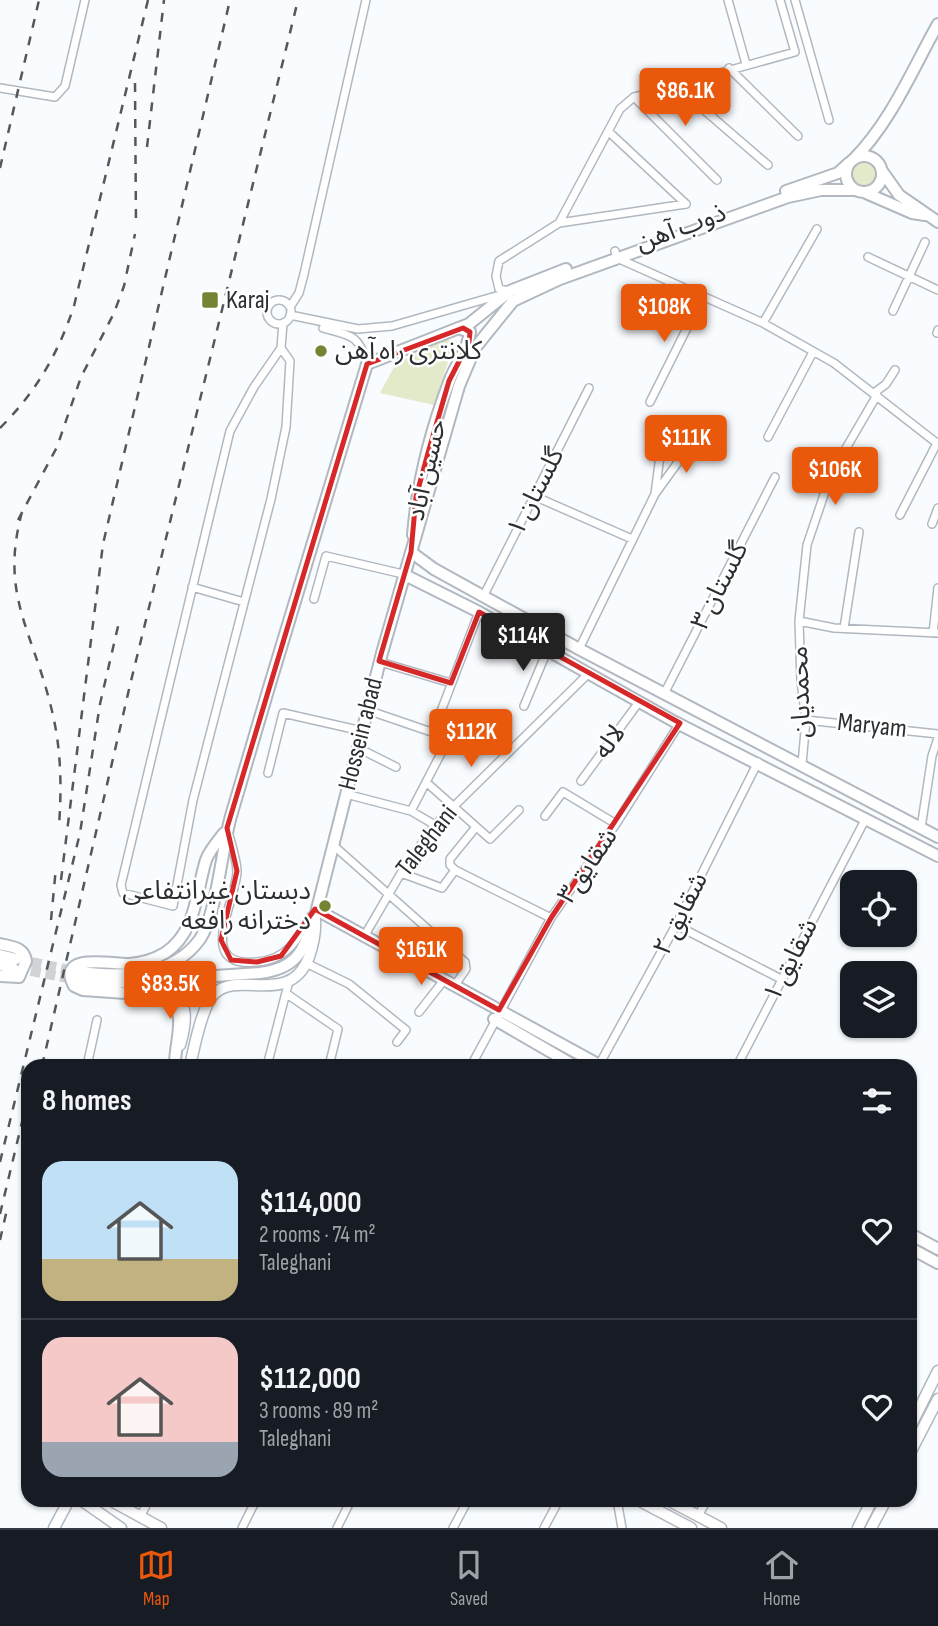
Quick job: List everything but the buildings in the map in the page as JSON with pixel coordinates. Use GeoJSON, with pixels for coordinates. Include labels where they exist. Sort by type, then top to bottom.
{"type":"FeatureCollection","features":[{"type":"Feature","properties":{"kind":"main road","name":"ذوب آهن"},"geometry":{"type":"LineString","coordinates":[[511,296],[828,177],[851,161],[871,142],[938,24]]}},
{"type":"Feature","properties":{"kind":"main road"},"geometry":{"type":"LineString","coordinates":[[925,215],[912,213],[860,192],[846,178],[851,161],[870,157],[899,195],[938,222]]}},
{"type":"Feature","properties":{"kind":"main road"},"geometry":{"type":"LineString","coordinates":[[860,192],[879,184],[881,169]]}},
{"type":"Feature","properties":{"kind":"main road","name":"ذوب آهن"},"geometry":{"type":"LineString","coordinates":[[616,255],[788,197],[821,190],[860,192]]}},
{"type":"Feature","properties":{"kind":"main road"},"geometry":{"type":"LineString","coordinates":[[153,976],[180,958],[201,938],[209,915],[227,828],[367,364],[480,317],[511,296]]}},
{"type":"Feature","properties":{"kind":"main road","name":"حسین آباد"},"geometry":{"type":"LineString","coordinates":[[411,552],[459,386],[475,348],[511,296]]}},
{"type":"Feature","properties":{"kind":"main road","name":"حسین آباد"},"geometry":{"type":"LineString","coordinates":[[411,552],[419,486],[449,381],[469,342],[470,332],[453,329]]}},
{"type":"Feature","properties":{"kind":"main road"},"geometry":{"type":"LineString","coordinates":[[411,552],[433,569],[579,649],[938,837]]}},
{"type":"Feature","properties":{"kind":"main road","name":"Hossein abad"},"geometry":{"type":"LineString","coordinates":[[78,976],[111,983],[153,976],[260,973],[283,969],[302,951],[317,910],[403,574],[411,552]]}},
{"type":"Feature","properties":{"kind":"main road"},"geometry":{"type":"LineString","coordinates":[[425,586],[423,579],[433,569]]}},
{"type":"Feature","properties":{"kind":"main road"},"geometry":{"type":"LineString","coordinates":[[403,574],[479,612],[662,715],[937,854]]}},
{"type":"Feature","properties":{"kind":"main road"},"geometry":{"type":"LineString","coordinates":[[662,715],[672,707],[668,696]]}},
{"type":"Feature","properties":{"kind":"main road"},"geometry":{"type":"LineString","coordinates":[[678,723],[679,709],[686,706]]}},
{"type":"Feature","properties":{"kind":"main road"},"geometry":{"type":"LineString","coordinates":[[175,1059],[180,1013],[176,1003],[168,996],[83,990],[74,986],[72,974],[75,967],[86,961],[128,964],[146,961],[175,944],[193,913],[207,858],[227,828]]}},
{"type":"Feature","properties":{"kind":"main road"},"geometry":{"type":"LineString","coordinates":[[317,910],[455,985],[497,1015],[538,1037],[559,1042],[589,1059]]}},
{"type":"Feature","properties":{"kind":"main road"},"geometry":{"type":"LineString","coordinates":[[0,944],[23,952],[26,966],[19,977],[0,976]]}},
{"type":"Feature","properties":{"kind":"main road"},"geometry":{"type":"LineString","coordinates":[[0,955],[15,963],[0,965]]}},
{"type":"Feature","properties":{"kind":"main road"},"geometry":{"type":"LineString","coordinates":[[538,1037],[552,1052],[564,1059]]}},
{"type":"Feature","properties":{"kind":"main road"},"geometry":{"type":"LineString","coordinates":[[552,1052],[552,1045],[559,1042]]}},
{"type":"Feature","properties":{"kind":"main road"},"geometry":{"type":"LineString","coordinates":[[917,1238],[938,1249]]}},
{"type":"Feature","properties":{"kind":"main road"},"geometry":{"type":"LineString","coordinates":[[917,1252],[938,1263]]}},
{"type":"Feature","properties":{"kind":"street"},"geometry":{"type":"LineString","coordinates":[[0,88],[55,97],[65,86],[85,0]]}},
{"type":"Feature","properties":{"kind":"street"},"geometry":{"type":"LineString","coordinates":[[281,348],[290,361],[286,427],[193,800],[173,906],[123,893],[121,885],[230,431],[254,387],[281,348],[288,316],[299,293],[366,0]]}},
{"type":"Feature","properties":{"kind":"street"},"geometry":{"type":"LineString","coordinates":[[728,0],[746,64]]}},
{"type":"Feature","properties":{"kind":"street"},"geometry":{"type":"LineString","coordinates":[[559,223],[620,109],[634,97],[729,68],[795,52],[780,0]]}},
{"type":"Feature","properties":{"kind":"street"},"geometry":{"type":"LineString","coordinates":[[795,0],[828,120]]}},
{"type":"Feature","properties":{"kind":"street"},"geometry":{"type":"LineString","coordinates":[[729,68],[797,135]]}},
{"type":"Feature","properties":{"kind":"street"},"geometry":{"type":"LineString","coordinates":[[674,84],[768,165]]}},
{"type":"Feature","properties":{"kind":"street"},"geometry":{"type":"LineString","coordinates":[[634,97],[717,180]]}},
{"type":"Feature","properties":{"kind":"street"},"geometry":{"type":"LineString","coordinates":[[511,296],[499,289],[496,276],[499,261],[559,223],[685,204],[609,132]]}},
{"type":"Feature","properties":{"kind":"street"},"geometry":{"type":"LineString","coordinates":[[763,323],[817,229]]}},
{"type":"Feature","properties":{"kind":"street"},"geometry":{"type":"LineString","coordinates":[[893,311],[925,242]]}},
{"type":"Feature","properties":{"kind":"street"},"geometry":{"type":"LineString","coordinates":[[616,255],[702,298],[763,323],[834,363],[938,443],[900,515]]}},
{"type":"Feature","properties":{"kind":"street"},"geometry":{"type":"LineString","coordinates":[[868,257],[938,290]]}},
{"type":"Feature","properties":{"kind":"street"},"geometry":{"type":"LineString","coordinates":[[288,316],[358,329],[392,327],[511,296]]}},
{"type":"Feature","properties":{"kind":"street"},"geometry":{"type":"LineString","coordinates":[[650,401],[702,298]]}},
{"type":"Feature","properties":{"kind":"street"},"geometry":{"type":"LineString","coordinates":[[288,316],[354,337],[362,346],[367,364]]}},
{"type":"Feature","properties":{"kind":"street"},"geometry":{"type":"LineString","coordinates":[[768,437],[813,352]]}},
{"type":"Feature","properties":{"kind":"street","name":"محمدیان"},"geometry":{"type":"LineString","coordinates":[[803,764],[806,720],[801,681],[799,621],[807,545],[827,486],[876,394],[895,370]]}},
{"type":"Feature","properties":{"kind":"street","name":"گلستان ۱"},"geometry":{"type":"LineString","coordinates":[[483,597],[589,388]]}},
{"type":"Feature","properties":{"kind":"street"},"geometry":{"type":"LineString","coordinates":[[579,649],[655,494],[689,447],[688,442],[667,431],[663,433],[655,494]]}},
{"type":"Feature","properties":{"kind":"street","name":"گلستان ۳"},"geometry":{"type":"LineString","coordinates":[[668,696],[775,477]]}},
{"type":"Feature","properties":{"kind":"street"},"geometry":{"type":"LineString","coordinates":[[534,496],[632,539]]}},
{"type":"Feature","properties":{"kind":"street"},"geometry":{"type":"LineString","coordinates":[[932,524],[938,508]]}},
{"type":"Feature","properties":{"kind":"street"},"geometry":{"type":"LineString","coordinates":[[844,628],[859,532]]}},
{"type":"Feature","properties":{"kind":"street"},"geometry":{"type":"LineString","coordinates":[[314,599],[326,556],[403,574]]}},
{"type":"Feature","properties":{"kind":"street"},"geometry":{"type":"LineString","coordinates":[[192,586],[244,602]]}},
{"type":"Feature","properties":{"kind":"street"},"geometry":{"type":"LineString","coordinates":[[799,621],[844,628],[935,633],[938,588]]}},
{"type":"Feature","properties":{"kind":"street"},"geometry":{"type":"LineString","coordinates":[[433,732],[479,612]]}},
{"type":"Feature","properties":{"kind":"street"},"geometry":{"type":"LineString","coordinates":[[524,706],[547,651]]}},
{"type":"Feature","properties":{"kind":"street"},"geometry":{"type":"LineString","coordinates":[[380,662],[451,683]]}},
{"type":"Feature","properties":{"kind":"street","name":"Taleghani"},"geometry":{"type":"LineString","coordinates":[[365,935],[401,873],[435,825],[589,674]]}},
{"type":"Feature","properties":{"kind":"street","name":"لاله"},"geometry":{"type":"LineString","coordinates":[[581,781],[639,702]]}},
{"type":"Feature","properties":{"kind":"street"},"geometry":{"type":"LineString","coordinates":[[368,710],[449,738],[411,811]]}},
{"type":"Feature","properties":{"kind":"street"},"geometry":{"type":"LineString","coordinates":[[268,773],[283,713],[362,731]]}},
{"type":"Feature","properties":{"kind":"street","name":"Maryam"},"geometry":{"type":"LineString","coordinates":[[806,720],[938,736]]}},
{"type":"Feature","properties":{"kind":"street","name":"شقایق۳"},"geometry":{"type":"LineString","coordinates":[[475,1059],[551,918],[616,824],[678,723]]}},
{"type":"Feature","properties":{"kind":"street"},"geometry":{"type":"LineString","coordinates":[[921,828],[932,756],[938,736]]}},
{"type":"Feature","properties":{"kind":"street"},"geometry":{"type":"LineString","coordinates":[[358,748],[397,767]]}},
{"type":"Feature","properties":{"kind":"street","name":"شقایق ۲"},"geometry":{"type":"LineString","coordinates":[[603,1059],[676,925],[758,762]]}},
{"type":"Feature","properties":{"kind":"street"},"geometry":{"type":"LineString","coordinates":[[426,782],[492,839],[519,810]]}},
{"type":"Feature","properties":{"kind":"street"},"geometry":{"type":"LineString","coordinates":[[545,816],[564,792],[616,824]]}},
{"type":"Feature","properties":{"kind":"street"},"geometry":{"type":"LineString","coordinates":[[346,794],[411,811],[435,825]]}},
{"type":"Feature","properties":{"kind":"street","name":"شقایق ۱"},"geometry":{"type":"LineString","coordinates":[[741,1059],[866,817]]}},
{"type":"Feature","properties":{"kind":"street"},"geometry":{"type":"LineString","coordinates":[[475,827],[450,859],[450,865],[455,870],[551,918]]}},
{"type":"Feature","properties":{"kind":"street"},"geometry":{"type":"LineString","coordinates":[[227,828],[237,871],[221,940],[223,953],[230,960],[257,962],[281,956],[297,940],[317,910]]}},
{"type":"Feature","properties":{"kind":"street"},"geometry":{"type":"LineString","coordinates":[[333,845],[467,966],[455,985]]}},
{"type":"Feature","properties":{"kind":"street"},"geometry":{"type":"LineString","coordinates":[[401,873],[440,889],[455,870]]}},
{"type":"Feature","properties":{"kind":"street"},"geometry":{"type":"LineString","coordinates":[[192,1059],[205,1012],[216,992],[225,988],[277,985],[289,981],[306,963],[316,931],[317,910]]}},
{"type":"Feature","properties":{"kind":"street"},"geometry":{"type":"LineString","coordinates":[[676,925],[781,979]]}},
{"type":"Feature","properties":{"kind":"street"},"geometry":{"type":"LineString","coordinates":[[306,963],[349,984],[405,1030],[397,1042]]}},
{"type":"Feature","properties":{"kind":"street"},"geometry":{"type":"LineString","coordinates":[[153,976],[180,998],[186,1011],[185,1029],[176,1059]]}},
{"type":"Feature","properties":{"kind":"street"},"geometry":{"type":"LineString","coordinates":[[419,1012],[444,980]]}},
{"type":"Feature","properties":{"kind":"street"},"geometry":{"type":"LineString","coordinates":[[269,1059],[288,994],[289,981]]}},
{"type":"Feature","properties":{"kind":"street"},"geometry":{"type":"LineString","coordinates":[[288,994],[338,1029],[331,1059]]}},
{"type":"Feature","properties":{"kind":"street"},"geometry":{"type":"LineString","coordinates":[[89,1059],[97,1020]]}},
{"type":"Feature","properties":{"kind":"street"},"geometry":{"type":"LineString","coordinates":[[917,1413],[938,1371]]}},
{"type":"Feature","properties":{"kind":"street"},"geometry":{"type":"LineString","coordinates":[[917,1440],[938,1399]]}},
{"type":"Feature","properties":{"kind":"street"},"geometry":{"type":"LineString","coordinates":[[54,1528],[65,1507]]}},
{"type":"Feature","properties":{"kind":"street"},"geometry":{"type":"LineString","coordinates":[[91,1507],[121,1528]]}},
{"type":"Feature","properties":{"kind":"street"},"geometry":{"type":"LineString","coordinates":[[123,1507],[161,1528]]}},
{"type":"Feature","properties":{"kind":"street"},"geometry":{"type":"LineString","coordinates":[[141,1517],[146,1507]]}},
{"type":"Feature","properties":{"kind":"street"},"geometry":{"type":"LineString","coordinates":[[242,1528],[252,1507]]}},
{"type":"Feature","properties":{"kind":"street"},"geometry":{"type":"LineString","coordinates":[[337,1528],[348,1507]]}},
{"type":"Feature","properties":{"kind":"street"},"geometry":{"type":"LineString","coordinates":[[453,1528],[464,1507]]}},
{"type":"Feature","properties":{"kind":"street"},"geometry":{"type":"LineString","coordinates":[[544,1528],[555,1507]]}},
{"type":"Feature","properties":{"kind":"street"},"geometry":{"type":"LineString","coordinates":[[618,1507],[622,1528]]}},
{"type":"Feature","properties":{"kind":"street"},"geometry":{"type":"LineString","coordinates":[[651,1507],[691,1528]]}},
{"type":"Feature","properties":{"kind":"street"},"geometry":{"type":"LineString","coordinates":[[681,1507],[721,1528]]}},
{"type":"Feature","properties":{"kind":"street"},"geometry":{"type":"LineString","coordinates":[[698,1516],[703,1507]]}},
{"type":"Feature","properties":{"kind":"street"},"geometry":{"type":"LineString","coordinates":[[858,1528],[868,1507]]}},
{"type":"Feature","properties":{"kind":"street"},"geometry":{"type":"LineString","coordinates":[[871,1528],[882,1507]]}},
{"type":"Feature","properties":{"kind":"highlighted area"},"geometry":{"type":"Polygon","coordinates":[[[463,328],[470,332],[469,342],[449,381],[428,453],[416,497],[411,552],[379,661],[451,683],[479,612],[680,723],[551,918],[499,1010],[315,909],[281,956],[257,962],[231,960],[221,940],[237,871],[227,828],[367,364],[463,328]]]}},
{"type":"Feature","properties":{"kind":"green space"},"geometry":{"type":"Polygon","coordinates":[[[864,158],[875,163],[880,174],[875,185],[864,190],[853,185],[848,174],[853,163],[864,158]]]}},
{"type":"Feature","properties":{"kind":"green space"},"geometry":{"type":"Polygon","coordinates":[[[441,338],[458,342],[451,353],[434,405],[380,393],[395,365],[441,338]]]}},
{"type":"Feature","properties":{"kind":"tunnel"},"geometry":{"type":"LineString","coordinates":[[17,959],[79,972]]}},
{"type":"Feature","properties":{"kind":"tunnel"},"geometry":{"type":"LineString","coordinates":[[16,968],[78,980]]}},
{"type":"Feature","properties":{"kind":"railway"},"geometry":{"type":"LineString","coordinates":[[0,168],[39,0]]}},
{"type":"Feature","properties":{"kind":"railway"},"geometry":{"type":"LineString","coordinates":[[0,428],[25,400],[44,372],[61,340],[74,306],[148,0]]}},
{"type":"Feature","properties":{"kind":"railway"},"geometry":{"type":"LineString","coordinates":[[147,147],[164,0]]}},
{"type":"Feature","properties":{"kind":"railway"},"geometry":{"type":"LineString","coordinates":[[61,880],[103,544],[230,0]]}},
{"type":"Feature","properties":{"kind":"railway"},"geometry":{"type":"LineString","coordinates":[[44,1059],[130,685],[298,0]]}},
{"type":"Feature","properties":{"kind":"railway"},"geometry":{"type":"LineString","coordinates":[[135,83],[136,227]]}},
{"type":"Feature","properties":{"kind":"railway"},"geometry":{"type":"LineString","coordinates":[[18,520],[57,447],[81,377],[114,313],[124,286],[135,234]]}},
{"type":"Feature","properties":{"kind":"railway"},"geometry":{"type":"LineString","coordinates":[[22,512],[14,565],[16,588],[50,703],[56,733],[60,779],[59,826]]}},
{"type":"Feature","properties":{"kind":"railway"},"geometry":{"type":"LineString","coordinates":[[25,1059],[80,833],[100,704],[119,622]]}},
{"type":"Feature","properties":{"kind":"railway"},"geometry":{"type":"LineString","coordinates":[[51,920],[56,867]]}},
{"type":"Feature","properties":{"kind":"railway"},"geometry":{"type":"LineString","coordinates":[[0,1162],[21,1076]]}},
{"type":"Feature","properties":{"kind":"railway"},"geometry":{"type":"LineString","coordinates":[[0,1214],[21,1126]]}},
{"type":"Feature","properties":{"kind":"railway"},"geometry":{"type":"LineString","coordinates":[[0,1240],[8,1205]]}},
{"type":"Feature","properties":{"kind":"place","name":"Karaj"},"geometry":{"type":"Point","coordinates":[210,300]}},
{"type":"Feature","properties":{"kind":"place","name":"کلانتری راه آهن"},"geometry":{"type":"Point","coordinates":[321,351]}},
{"type":"Feature","properties":{"kind":"place","name":"دبستان غیرانتفاعی دخترانه رافعه"},"geometry":{"type":"Point","coordinates":[325,906]}}]}
